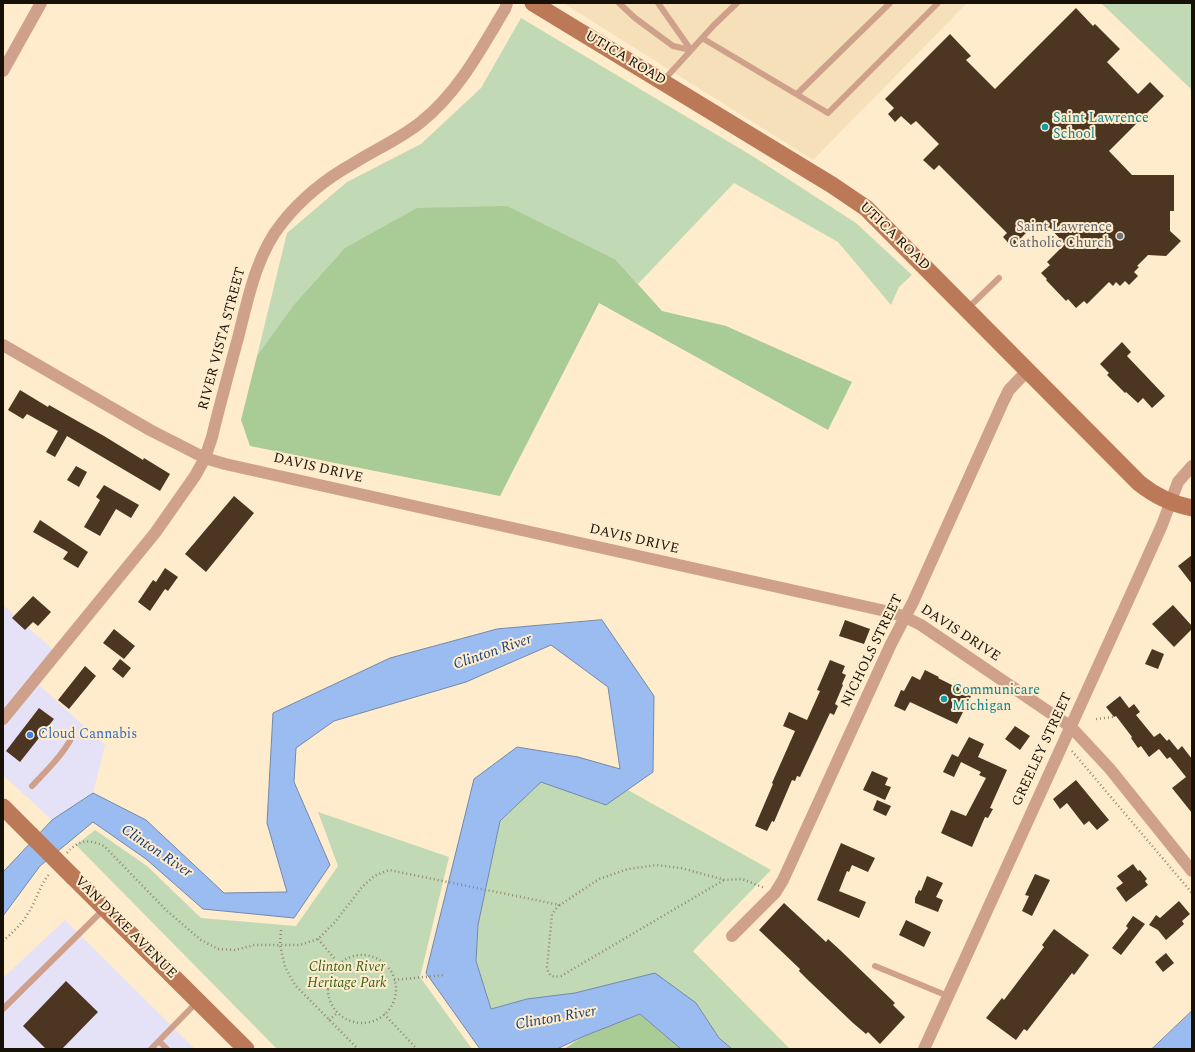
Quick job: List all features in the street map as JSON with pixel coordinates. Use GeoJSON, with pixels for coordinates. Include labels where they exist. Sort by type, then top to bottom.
{"type":"FeatureCollection","features":[{"type":"Feature","properties":{"kind":"street"},"geometry":{"type":"LineString","coordinates":[[3,71],[41,3]]}},
{"type":"Feature","properties":{"kind":"street","name":"RIVER VISTA STREET"},"geometry":{"type":"LineString","coordinates":[[3,719],[141,551],[195,476],[205,458],[212,437],[250,291],[260,262],[271,239],[282,223],[309,195],[327,181],[353,163],[390,144],[422,122],[439,106],[453,90],[477,56],[507,3]]}},
{"type":"Feature","properties":{"kind":"street","name":"UTICA ROAD"},"geometry":{"type":"LineString","coordinates":[[533,3],[861,204],[876,216],[1139,484],[1157,496],[1170,502],[1192,508]]}},
{"type":"Feature","properties":{"kind":"street","name":"DAVIS DRIVE"},"geometry":{"type":"LineString","coordinates":[[3,345],[150,430],[205,458],[225,464],[890,612],[905,617],[921,625],[1071,727],[1110,769],[1192,871]]}},
{"type":"Feature","properties":{"kind":"street","name":"NICHOLS STREET"},"geometry":{"type":"LineString","coordinates":[[732,936],[779,887],[891,644],[913,602],[1003,402],[1009,390],[1027,371]]}},
{"type":"Feature","properties":{"kind":"street","name":"GREELEY STREET"},"geometry":{"type":"LineString","coordinates":[[924,1049],[1139,577],[1178,482],[1192,466]]}},
{"type":"Feature","properties":{"kind":"street","name":"VAN DYKE AVENUE"},"geometry":{"type":"LineString","coordinates":[[3,807],[246,1049]]}},
{"type":"Feature","properties":{"kind":"lane"},"geometry":{"type":"LineString","coordinates":[[619,3],[635,18],[673,46],[691,50]]}},
{"type":"Feature","properties":{"kind":"lane"},"geometry":{"type":"LineString","coordinates":[[658,3],[691,50]]}},
{"type":"Feature","properties":{"kind":"lane"},"geometry":{"type":"LineString","coordinates":[[662,82],[702,38],[737,3]]}},
{"type":"Feature","properties":{"kind":"lane"},"geometry":{"type":"LineString","coordinates":[[797,94],[890,3]]}},
{"type":"Feature","properties":{"kind":"lane"},"geometry":{"type":"LineString","coordinates":[[702,38],[828,113],[938,3]]}},
{"type":"Feature","properties":{"kind":"lane"},"geometry":{"type":"LineString","coordinates":[[967,309],[999,278]]}},
{"type":"Feature","properties":{"kind":"lane"},"geometry":{"type":"LineString","coordinates":[[32,786],[67,746],[72,737]]}},
{"type":"Feature","properties":{"kind":"lane"},"geometry":{"type":"LineString","coordinates":[[3,1009],[105,908]]}},
{"type":"Feature","properties":{"kind":"lane"},"geometry":{"type":"LineString","coordinates":[[875,966],[948,996]]}},
{"type":"Feature","properties":{"kind":"lane"},"geometry":{"type":"LineString","coordinates":[[151,1049],[198,1001]]}},
{"type":"Feature","properties":{"kind":"lane"},"geometry":{"type":"LineString","coordinates":[[159,1041],[167,1049]]}},
{"type":"Feature","properties":{"kind":"path"},"geometry":{"type":"LineString","coordinates":[[1096,719],[1112,717]]}},
{"type":"Feature","properties":{"kind":"path"},"geometry":{"type":"LineString","coordinates":[[1069,748],[1192,893]]}},
{"type":"Feature","properties":{"kind":"path"},"geometry":{"type":"LineString","coordinates":[[63,858],[73,846],[81,842],[93,841],[104,846],[166,910],[201,940],[218,949],[235,950],[254,945],[300,945],[318,939],[335,922],[362,887],[374,876],[389,870],[560,905]]}},
{"type":"Feature","properties":{"kind":"path"},"geometry":{"type":"LineString","coordinates":[[725,880],[561,976],[556,977],[549,975],[547,972],[552,914],[560,905],[599,880],[628,869],[657,865],[681,868],[725,880],[742,879],[766,888]]}},
{"type":"Feature","properties":{"kind":"path"},"geometry":{"type":"LineString","coordinates":[[3,941],[28,915],[43,880],[53,869]]}},
{"type":"Feature","properties":{"kind":"path"},"geometry":{"type":"LineString","coordinates":[[281,930],[280,945],[285,967],[295,985],[358,1049]]}},
{"type":"Feature","properties":{"kind":"path"},"geometry":{"type":"LineString","coordinates":[[318,939],[339,964]]}},
{"type":"Feature","properties":{"kind":"path"},"geometry":{"type":"LineString","coordinates":[[359,955],[371,957],[381,961],[385,965],[394,980],[396,989],[390,1007],[384,1014],[376,1020],[366,1023],[345,1019],[337,1012],[331,1004],[328,994],[328,983],[332,973],[339,964],[348,958],[359,955]]}},
{"type":"Feature","properties":{"kind":"path"},"geometry":{"type":"LineString","coordinates":[[394,980],[444,975]]}},
{"type":"Feature","properties":{"kind":"path"},"geometry":{"type":"LineString","coordinates":[[329,1020],[337,1012]]}},
{"type":"Feature","properties":{"kind":"path"},"geometry":{"type":"LineString","coordinates":[[384,1014],[417,1049]]}},
{"type":"Feature","properties":{"kind":"shaded area"},"geometry":{"type":"Polygon","coordinates":[[[563,3],[967,3],[813,160],[563,3]]]}},
{"type":"Feature","properties":{"kind":"shaded area"},"geometry":{"type":"Polygon","coordinates":[[[3,605],[60,656],[39,685],[105,745],[93,793],[52,820],[3,775],[3,605]]]}},
{"type":"Feature","properties":{"kind":"shaded area"},"geometry":{"type":"Polygon","coordinates":[[[65,920],[195,1049],[3,1049],[3,978],[65,920]]]}},
{"type":"Feature","properties":{"kind":"green space"},"geometry":{"type":"Polygon","coordinates":[[[1101,3],[1192,3],[1192,90],[1101,3]]]}},
{"type":"Feature","properties":{"kind":"green space"},"geometry":{"type":"Polygon","coordinates":[[[521,18],[754,157],[856,223],[912,275],[899,287],[891,305],[838,242],[734,183],[638,284],[616,260],[257,356],[287,233],[347,182],[421,144],[481,88],[521,18]]]}},
{"type":"Feature","properties":{"kind":"green space"},"geometry":{"type":"Polygon","coordinates":[[[507,206],[616,260],[662,311],[726,326],[852,382],[828,430],[599,303],[500,496],[250,446],[241,420],[257,356],[294,305],[345,248],[417,208],[507,206]]]}},
{"type":"Feature","properties":{"kind":"green space"},"geometry":{"type":"Polygon","coordinates":[[[541,782],[606,805],[628,790],[771,870],[693,951],[790,1049],[732,1049],[719,1038],[696,1003],[575,993],[527,999],[491,1009],[476,961],[478,925],[500,821],[541,782]]]}},
{"type":"Feature","properties":{"kind":"green space","name":"Clinton River Heritage Park"},"geometry":{"type":"Polygon","coordinates":[[[318,812],[449,857],[420,977],[472,1049],[277,1049],[76,845],[95,830],[147,866],[201,918],[296,926],[338,866],[318,812]]]}},
{"type":"Feature","properties":{"kind":"green space"},"geometry":{"type":"Polygon","coordinates":[[[640,1014],[681,1049],[564,1049],[582,1037],[640,1014]]]}},
{"type":"Feature","properties":{"kind":"water","name":"Clinton River"},"geometry":{"type":"Polygon","coordinates":[[[602,620],[654,696],[653,772],[606,805],[541,782],[500,821],[478,925],[476,961],[491,1009],[527,999],[575,993],[655,973],[696,1003],[719,1038],[732,1049],[681,1049],[640,1014],[582,1037],[557,1049],[480,1049],[426,973],[474,779],[517,747],[578,757],[620,769],[608,687],[551,645],[466,682],[334,721],[296,748],[294,782],[330,865],[294,918],[203,909],[146,859],[93,822],[40,866],[3,916],[3,872],[52,820],[93,793],[146,820],[224,893],[287,892],[267,823],[273,713],[390,658],[497,629],[602,620]]]}},
{"type":"Feature","properties":{"kind":"water"},"geometry":{"type":"Polygon","coordinates":[[[1192,1011],[1192,1049],[1152,1049],[1192,1011]]]}},
{"type":"Feature","properties":{"kind":"building"},"geometry":{"type":"Polygon","coordinates":[[[1076,8],[1093,26],[1095,24],[1120,49],[1107,62],[1138,94],[1150,82],[1164,96],[1109,151],[1132,175],[1174,175],[1174,211],[1170,211],[1170,231],[1181,241],[1166,256],[1148,255],[1137,266],[1139,267],[1134,272],[1138,276],[1129,285],[1125,281],[1120,286],[1116,282],[1113,286],[1109,282],[1087,304],[1084,301],[1076,308],[1068,299],[1066,301],[1041,273],[1050,265],[1047,262],[1065,244],[1049,227],[1045,231],[1036,223],[1012,247],[1003,237],[1007,233],[939,165],[934,170],[923,160],[939,144],[916,121],[911,125],[901,116],[895,122],[888,114],[894,108],[885,99],[950,34],[971,56],[966,60],[995,89],[1076,8]]]}},
{"type":"Feature","properties":{"kind":"building"},"geometry":{"type":"Polygon","coordinates":[[[1122,342],[1131,352],[1127,356],[1165,396],[1152,408],[1143,398],[1138,403],[1126,392],[1125,393],[1107,375],[1109,373],[1100,364],[1122,342]]]}},
{"type":"Feature","properties":{"kind":"building"},"geometry":{"type":"Polygon","coordinates":[[[20,390],[48,407],[49,405],[104,436],[143,460],[144,458],[170,474],[160,491],[67,436],[55,457],[46,452],[58,431],[27,414],[23,419],[8,410],[20,390]]]}},
{"type":"Feature","properties":{"kind":"building"},"geometry":{"type":"Polygon","coordinates":[[[76,466],[87,472],[79,487],[67,480],[76,466]]]}},
{"type":"Feature","properties":{"kind":"building"},"geometry":{"type":"Polygon","coordinates":[[[104,485],[139,505],[131,518],[116,509],[100,536],[84,527],[100,500],[96,497],[104,485]]]}},
{"type":"Feature","properties":{"kind":"building"},"geometry":{"type":"Polygon","coordinates":[[[234,496],[254,513],[206,572],[185,554],[234,496]]]}},
{"type":"Feature","properties":{"kind":"building"},"geometry":{"type":"Polygon","coordinates":[[[40,520],[88,552],[78,568],[63,559],[68,552],[33,532],[40,520]]]}},
{"type":"Feature","properties":{"kind":"building"},"geometry":{"type":"Polygon","coordinates":[[[1192,555],[1192,584],[1178,566],[1192,555]]]}},
{"type":"Feature","properties":{"kind":"building"},"geometry":{"type":"Polygon","coordinates":[[[165,568],[178,577],[168,591],[165,589],[150,611],[138,602],[153,580],[156,582],[165,568]]]}},
{"type":"Feature","properties":{"kind":"building"},"geometry":{"type":"Polygon","coordinates":[[[33,596],[51,612],[38,626],[33,622],[25,630],[12,618],[33,596]]]}},
{"type":"Feature","properties":{"kind":"building"},"geometry":{"type":"Polygon","coordinates":[[[1173,605],[1192,626],[1192,629],[1174,647],[1152,624],[1173,605]]]}},
{"type":"Feature","properties":{"kind":"building"},"geometry":{"type":"Polygon","coordinates":[[[845,620],[870,629],[864,644],[839,636],[845,620]]]}},
{"type":"Feature","properties":{"kind":"building"},"geometry":{"type":"Polygon","coordinates":[[[114,629],[135,646],[124,659],[103,643],[114,629]]]}},
{"type":"Feature","properties":{"kind":"building"},"geometry":{"type":"Polygon","coordinates":[[[1152,649],[1164,654],[1158,669],[1145,664],[1152,649]]]}},
{"type":"Feature","properties":{"kind":"building"},"geometry":{"type":"Polygon","coordinates":[[[120,659],[131,668],[123,678],[112,669],[120,659]]]}},
{"type":"Feature","properties":{"kind":"building"},"geometry":{"type":"Polygon","coordinates":[[[830,660],[845,666],[842,673],[846,675],[835,704],[838,706],[834,715],[830,713],[800,777],[797,776],[795,781],[792,780],[774,822],[772,821],[767,831],[755,826],[795,731],[783,726],[789,712],[807,720],[820,691],[817,690],[830,660]]]}},
{"type":"Feature","properties":{"kind":"building"},"geometry":{"type":"Polygon","coordinates":[[[85,666],[96,676],[69,709],[58,700],[85,666]]]}},
{"type":"Feature","properties":{"kind":"building","name":"Communicare Michigan"},"geometry":{"type":"Polygon","coordinates":[[[925,670],[956,687],[957,684],[967,689],[966,692],[972,694],[957,724],[910,702],[905,711],[894,706],[901,690],[904,691],[912,676],[920,680],[925,670]]]}},
{"type":"Feature","properties":{"kind":"building"},"geometry":{"type":"Polygon","coordinates":[[[1120,696],[1129,708],[1134,704],[1140,712],[1136,715],[1154,737],[1160,733],[1167,741],[1169,739],[1178,750],[1182,746],[1192,759],[1192,813],[1172,788],[1186,777],[1170,757],[1167,759],[1159,749],[1149,757],[1141,746],[1138,748],[1131,738],[1132,737],[1116,716],[1114,717],[1106,707],[1120,696]]]}},
{"type":"Feature","properties":{"kind":"building","name":"Cloud Cannabis"},"geometry":{"type":"Polygon","coordinates":[[[39,708],[54,719],[20,762],[6,751],[39,708]]]}},
{"type":"Feature","properties":{"kind":"building"},"geometry":{"type":"Polygon","coordinates":[[[1015,726],[1030,736],[1020,750],[1005,739],[1015,726]]]}},
{"type":"Feature","properties":{"kind":"building"},"geometry":{"type":"Polygon","coordinates":[[[969,737],[984,744],[978,757],[1007,770],[990,808],[993,809],[988,818],[985,817],[972,847],[941,833],[951,810],[966,816],[986,778],[979,775],[981,772],[961,762],[954,777],[943,772],[952,754],[958,757],[969,737]]]}},
{"type":"Feature","properties":{"kind":"building"},"geometry":{"type":"Polygon","coordinates":[[[872,771],[888,778],[885,785],[891,787],[885,800],[863,790],[872,771]]]}},
{"type":"Feature","properties":{"kind":"building"},"geometry":{"type":"Polygon","coordinates":[[[1076,780],[1109,820],[1097,830],[1089,821],[1084,825],[1067,803],[1060,809],[1053,799],[1076,780]]]}},
{"type":"Feature","properties":{"kind":"building"},"geometry":{"type":"Polygon","coordinates":[[[877,800],[891,806],[886,816],[873,810],[877,800]]]}},
{"type":"Feature","properties":{"kind":"building"},"geometry":{"type":"Polygon","coordinates":[[[841,843],[875,858],[868,872],[852,865],[849,872],[847,871],[839,891],[866,902],[859,918],[817,900],[841,843]]]}},
{"type":"Feature","properties":{"kind":"building"},"geometry":{"type":"Polygon","coordinates":[[[1133,864],[1147,879],[1145,881],[1148,885],[1126,902],[1116,888],[1123,883],[1117,876],[1133,864]]]}},
{"type":"Feature","properties":{"kind":"building"},"geometry":{"type":"Polygon","coordinates":[[[1035,874],[1050,880],[1032,916],[1022,911],[1029,896],[1025,895],[1035,874]]]}},
{"type":"Feature","properties":{"kind":"building"},"geometry":{"type":"Polygon","coordinates":[[[927,876],[943,883],[936,897],[943,900],[938,912],[915,903],[915,898],[919,890],[921,891],[927,876]]]}},
{"type":"Feature","properties":{"kind":"building"},"geometry":{"type":"Polygon","coordinates":[[[1179,901],[1190,914],[1182,921],[1184,924],[1166,940],[1158,930],[1149,925],[1156,915],[1160,918],[1179,901]]]}},
{"type":"Feature","properties":{"kind":"building"},"geometry":{"type":"Polygon","coordinates":[[[784,903],[826,942],[828,939],[840,950],[895,1003],[893,1005],[905,1017],[880,1044],[868,1032],[866,1034],[853,1023],[759,930],[784,903]]]}},
{"type":"Feature","properties":{"kind":"building"},"geometry":{"type":"Polygon","coordinates":[[[1133,916],[1145,924],[1121,955],[1112,948],[1128,928],[1126,926],[1133,916]]]}},
{"type":"Feature","properties":{"kind":"building"},"geometry":{"type":"Polygon","coordinates":[[[906,920],[931,932],[924,947],[899,935],[906,920]]]}},
{"type":"Feature","properties":{"kind":"building"},"geometry":{"type":"Polygon","coordinates":[[[1054,929],[1089,955],[1074,975],[1072,973],[1027,1031],[1024,1029],[1016,1040],[986,1018],[1002,998],[1004,1000],[1044,947],[1042,945],[1054,929]]]}},
{"type":"Feature","properties":{"kind":"building"},"geometry":{"type":"Polygon","coordinates":[[[1166,953],[1174,963],[1163,972],[1155,962],[1166,953]]]}},
{"type":"Feature","properties":{"kind":"building"},"geometry":{"type":"Polygon","coordinates":[[[66,981],[98,1012],[62,1049],[46,1049],[23,1026],[66,981]]]}},
{"type":"Feature","properties":{"kind":"place","name":"Saint Lawrence School"},"geometry":{"type":"Point","coordinates":[1045,127]}},
{"type":"Feature","properties":{"kind":"place","name":"Saint Lawrence Catholic Church"},"geometry":{"type":"Point","coordinates":[1120,236]}},
{"type":"Feature","properties":{"kind":"place","name":"Communicare Michigan"},"geometry":{"type":"Point","coordinates":[944,699]}},
{"type":"Feature","properties":{"kind":"place","name":"Cloud Cannabis"},"geometry":{"type":"Point","coordinates":[30,735]}}]}
